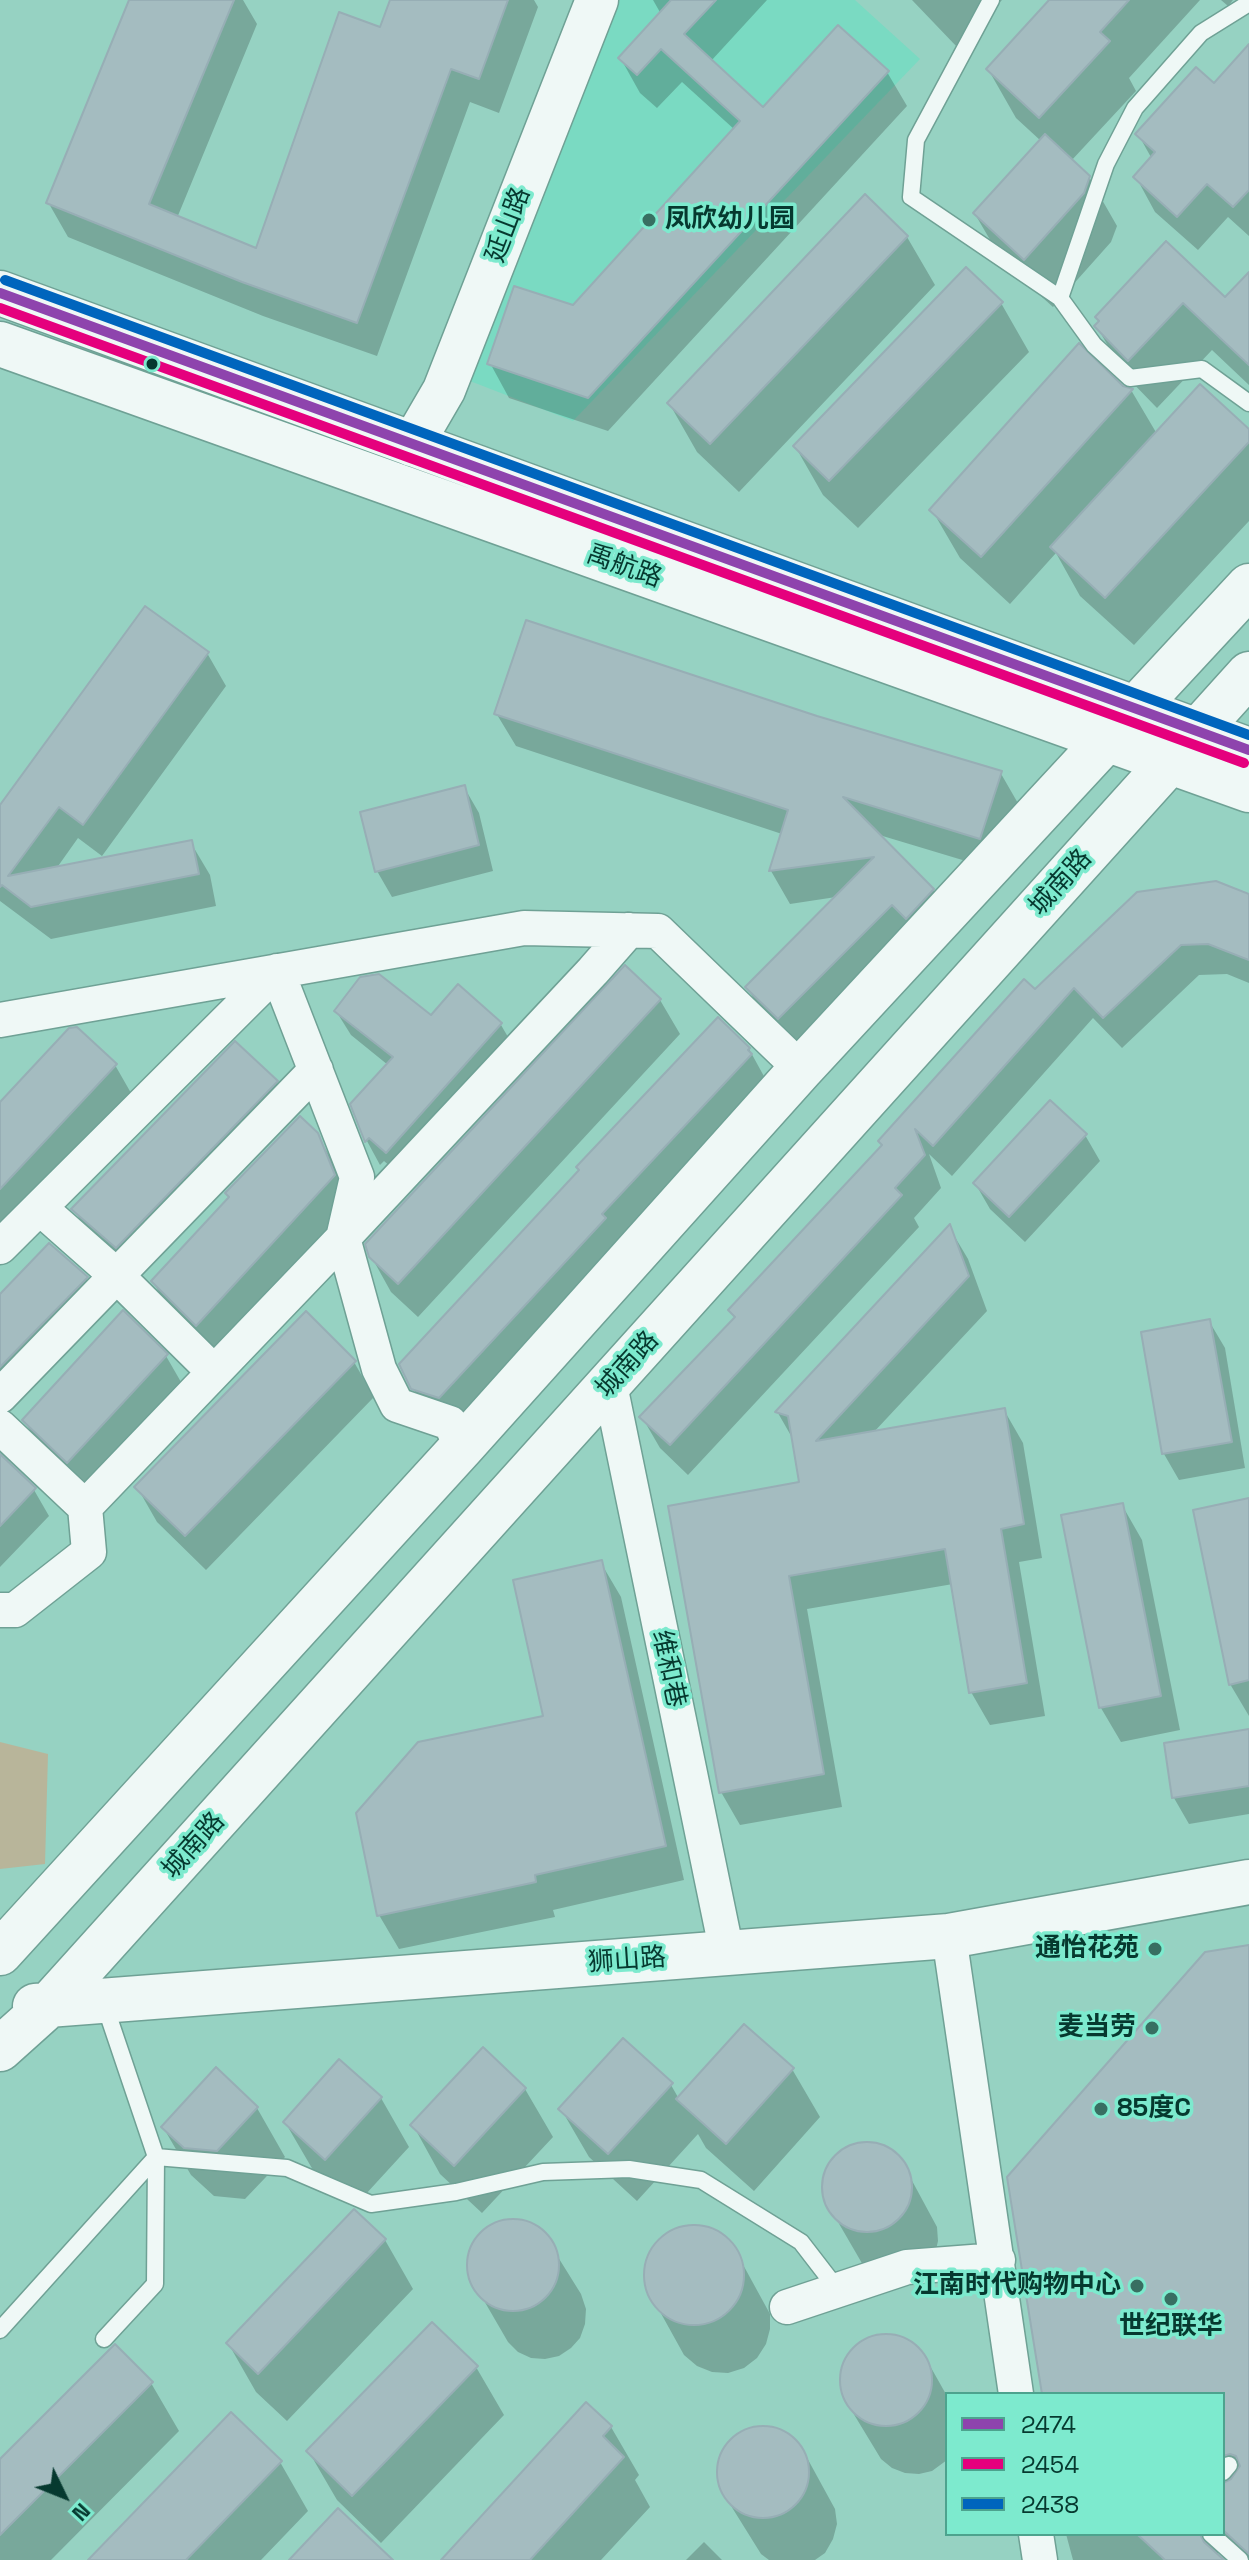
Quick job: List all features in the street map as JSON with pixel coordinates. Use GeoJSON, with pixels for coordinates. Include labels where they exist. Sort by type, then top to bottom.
{"type":"FeatureCollection","features":[{"type":"Feature","properties":{"kind":"main road","name":"禹航路"},"geometry":{"type":"LineString","coordinates":[[0,293],[412,445],[1183,747],[1249,790]]}},
{"type":"Feature","properties":{"kind":"main road","name":"禹航路"},"geometry":{"type":"LineString","coordinates":[[0,344],[1123,724]]}},
{"type":"Feature","properties":{"kind":"main road"},"geometry":{"type":"LineString","coordinates":[[0,1953],[462,1447],[801,1069],[1249,586]]}},
{"type":"Feature","properties":{"kind":"main road","name":"城南路"},"geometry":{"type":"LineString","coordinates":[[0,2049],[49,2005],[1249,674]]}},
{"type":"Feature","properties":{"kind":"main road","name":"禹航路"},"geometry":{"type":"LineString","coordinates":[[1183,747],[1249,750]]}},
{"type":"Feature","properties":{"kind":"main road","name":"狮山路"},"geometry":{"type":"LineString","coordinates":[[0,2009],[949,1936],[1249,1882]]}},
{"type":"Feature","properties":{"kind":"street","name":"延山路"},"geometry":{"type":"LineString","coordinates":[[412,445],[444,390],[597,0]]}},
{"type":"Feature","properties":{"kind":"street"},"geometry":{"type":"LineString","coordinates":[[0,1020],[524,928],[658,931],[801,1069]]}},
{"type":"Feature","properties":{"kind":"street"},"geometry":{"type":"LineString","coordinates":[[85,1507],[343,1238],[629,930]]}},
{"type":"Feature","properties":{"kind":"street"},"geometry":{"type":"LineString","coordinates":[[277,971],[357,1177],[343,1238],[379,1369],[397,1405],[450,1423],[462,1447]]}},
{"type":"Feature","properties":{"kind":"street"},"geometry":{"type":"LineString","coordinates":[[0,1247],[277,971]]}},
{"type":"Feature","properties":{"kind":"street"},"geometry":{"type":"LineString","coordinates":[[0,1396],[316,1070]]}},
{"type":"Feature","properties":{"kind":"street"},"geometry":{"type":"LineString","coordinates":[[40,1208],[117,1276],[214,1372]]}},
{"type":"Feature","properties":{"kind":"street","name":"维和巷"},"geometry":{"type":"LineString","coordinates":[[610,1385],[727,1953]]}},
{"type":"Feature","properties":{"kind":"street"},"geometry":{"type":"LineString","coordinates":[[0,1427],[85,1507],[89,1552],[15,1610],[0,1610]]}},
{"type":"Feature","properties":{"kind":"street"},"geometry":{"type":"LineString","coordinates":[[949,1936],[1016,2392]]}},
{"type":"Feature","properties":{"kind":"street"},"geometry":{"type":"LineString","coordinates":[[787,2307],[907,2267],[998,2260]]}},
{"type":"Feature","properties":{"kind":"street"},"geometry":{"type":"LineString","coordinates":[[1036,2536],[1040,2560]]}},
{"type":"Feature","properties":{"kind":"lane"},"geometry":{"type":"LineString","coordinates":[[991,0],[916,140],[911,197],[1060,298],[1094,345],[1130,378],[1202,369],[1249,403]]}},
{"type":"Feature","properties":{"kind":"lane"},"geometry":{"type":"LineString","coordinates":[[1060,298],[1106,164],[1135,108],[1201,33],[1249,3]]}},
{"type":"Feature","properties":{"kind":"lane"},"geometry":{"type":"LineString","coordinates":[[104,2002],[156,2157],[155,2284],[104,2339]]}},
{"type":"Feature","properties":{"kind":"lane"},"geometry":{"type":"LineString","coordinates":[[156,2157],[287,2168],[371,2204],[456,2192],[543,2172],[629,2169],[701,2180],[801,2242],[838,2290]]}},
{"type":"Feature","properties":{"kind":"lane"},"geometry":{"type":"LineString","coordinates":[[0,2330],[156,2157]]}},
{"type":"Feature","properties":{"kind":"lane"},"geometry":{"type":"LineString","coordinates":[[1213,2536],[1240,2560]]}},
{"type":"Feature","properties":{"kind":"shaded area","name":"凤欣幼儿园"},"geometry":{"type":"Polygon","coordinates":[[[620,0],[855,0],[920,59],[573,421],[470,381],[620,0]]]}},
{"type":"Feature","properties":{"kind":"shaded area"},"geometry":{"type":"Polygon","coordinates":[[[0,1742],[48,1754],[45,1864],[0,1869],[0,1742]]]}},
{"type":"Feature","properties":{"kind":"building"},"geometry":{"type":"Polygon","coordinates":[[[129,0],[234,0],[149,204],[256,248],[339,12],[380,27],[390,0],[508,0],[479,79],[451,69],[357,323],[242,282],[46,203],[129,0]]]}},
{"type":"Feature","properties":{"kind":"building"},"geometry":{"type":"Polygon","coordinates":[[[671,0],[716,0],[684,34],[763,107],[838,25],[889,71],[588,398],[487,364],[514,286],[573,305],[740,121],[661,49],[637,75],[618,58],[671,0]]]}},
{"type":"Feature","properties":{"kind":"building"},"geometry":{"type":"Polygon","coordinates":[[[1049,0],[1129,0],[1100,32],[1110,41],[1039,118],[986,69],[1049,0]]]}},
{"type":"Feature","properties":{"kind":"building"},"geometry":{"type":"Polygon","coordinates":[[[1249,44],[1249,190],[1233,207],[1207,184],[1177,217],[1133,177],[1155,152],[1135,134],[1196,67],[1214,83],[1249,44]]]}},
{"type":"Feature","properties":{"kind":"building"},"geometry":{"type":"Polygon","coordinates":[[[1045,134],[1090,176],[1084,193],[1024,260],[973,213],[1045,134]]]}},
{"type":"Feature","properties":{"kind":"building"},"geometry":{"type":"Polygon","coordinates":[[[865,194],[908,236],[710,444],[667,403],[865,194]]]}},
{"type":"Feature","properties":{"kind":"building"},"geometry":{"type":"Polygon","coordinates":[[[1166,241],[1225,297],[1249,272],[1249,365],[1183,303],[1128,361],[1094,326],[1099,321],[1095,317],[1166,241]]]}},
{"type":"Feature","properties":{"kind":"building"},"geometry":{"type":"Polygon","coordinates":[[[966,267],[1003,302],[829,481],[793,446],[966,267]]]}},
{"type":"Feature","properties":{"kind":"building"},"geometry":{"type":"Polygon","coordinates":[[[1079,343],[1123,386],[1133,389],[981,557],[929,510],[1079,343]]]}},
{"type":"Feature","properties":{"kind":"building"},"geometry":{"type":"Polygon","coordinates":[[[1200,384],[1249,429],[1249,442],[1105,598],[1050,547],[1200,384]]]}},
{"type":"Feature","properties":{"kind":"building"},"geometry":{"type":"Polygon","coordinates":[[[145,606],[209,652],[83,825],[59,807],[8,876],[192,840],[199,874],[31,907],[2,885],[0,887],[0,805],[145,606]]]}},
{"type":"Feature","properties":{"kind":"building"},"geometry":{"type":"Polygon","coordinates":[[[526,620],[817,716],[1002,771],[980,839],[843,797],[934,889],[906,919],[892,905],[778,1019],[745,987],[874,857],[769,871],[788,810],[494,714],[526,620]]]}},
{"type":"Feature","properties":{"kind":"building"},"geometry":{"type":"Polygon","coordinates":[[[465,785],[479,845],[375,872],[360,812],[465,785]]]}},
{"type":"Feature","properties":{"kind":"building"},"geometry":{"type":"Polygon","coordinates":[[[1216,881],[1249,894],[1249,960],[1208,944],[1181,945],[1103,1018],[1074,988],[933,1146],[915,1129],[925,1155],[895,1188],[902,1195],[670,1445],[639,1417],[735,1317],[728,1310],[882,1145],[878,1141],[1024,979],[1035,989],[1137,892],[1216,881]]]}},
{"type":"Feature","properties":{"kind":"building"},"geometry":{"type":"Polygon","coordinates":[[[625,965],[661,999],[398,1284],[369,1257],[365,1244],[625,965]]]}},
{"type":"Feature","properties":{"kind":"building"},"geometry":{"type":"Polygon","coordinates":[[[379,974],[431,1015],[458,984],[502,1023],[386,1153],[369,1138],[365,1142],[350,1104],[393,1057],[334,1011],[360,977],[379,974]]]}},
{"type":"Feature","properties":{"kind":"building"},"geometry":{"type":"Polygon","coordinates":[[[718,1017],[750,1048],[748,1050],[752,1054],[602,1214],[606,1218],[439,1398],[411,1389],[399,1364],[579,1170],[576,1167],[718,1017]]]}},
{"type":"Feature","properties":{"kind":"building"},"geometry":{"type":"Polygon","coordinates":[[[77,1027],[117,1064],[0,1189],[0,1102],[69,1028],[77,1027]]]}},
{"type":"Feature","properties":{"kind":"building"},"geometry":{"type":"Polygon","coordinates":[[[235,1041],[278,1081],[116,1248],[71,1209],[235,1041]]]}},
{"type":"Feature","properties":{"kind":"building"},"geometry":{"type":"Polygon","coordinates":[[[1050,1100],[1087,1134],[1009,1217],[973,1183],[1050,1100]]]}},
{"type":"Feature","properties":{"kind":"building"},"geometry":{"type":"Polygon","coordinates":[[[300,1116],[318,1133],[335,1175],[196,1326],[151,1281],[229,1197],[225,1193],[300,1116]]]}},
{"type":"Feature","properties":{"kind":"building"},"geometry":{"type":"Polygon","coordinates":[[[950,1224],[969,1276],[816,1441],[1005,1408],[1024,1524],[1001,1529],[1027,1683],[969,1693],[945,1549],[789,1576],[824,1774],[719,1793],[668,1506],[799,1482],[788,1416],[775,1412],[950,1224]]]}},
{"type":"Feature","properties":{"kind":"building"},"geometry":{"type":"Polygon","coordinates":[[[49,1243],[88,1277],[0,1367],[0,1294],[49,1243]]]}},
{"type":"Feature","properties":{"kind":"building"},"geometry":{"type":"Polygon","coordinates":[[[123,1310],[168,1354],[67,1463],[22,1420],[123,1310]]]}},
{"type":"Feature","properties":{"kind":"building"},"geometry":{"type":"Polygon","coordinates":[[[306,1311],[356,1361],[185,1536],[134,1487],[306,1311]]]}},
{"type":"Feature","properties":{"kind":"building"},"geometry":{"type":"Polygon","coordinates":[[[1210,1319],[1232,1442],[1162,1454],[1141,1332],[1210,1319]]]}},
{"type":"Feature","properties":{"kind":"building"},"geometry":{"type":"Polygon","coordinates":[[[0,1454],[36,1488],[0,1526],[0,1454]]]}},
{"type":"Feature","properties":{"kind":"building"},"geometry":{"type":"Polygon","coordinates":[[[1249,1498],[1249,1680],[1229,1685],[1193,1510],[1249,1498]]]}},
{"type":"Feature","properties":{"kind":"building"},"geometry":{"type":"Polygon","coordinates":[[[1123,1503],[1161,1696],[1099,1708],[1061,1515],[1123,1503]]]}},
{"type":"Feature","properties":{"kind":"building"},"geometry":{"type":"Polygon","coordinates":[[[602,1560],[666,1846],[535,1875],[536,1882],[377,1916],[356,1813],[418,1742],[543,1716],[513,1580],[602,1560]]]}},
{"type":"Feature","properties":{"kind":"building"},"geometry":{"type":"Polygon","coordinates":[[[1249,1729],[1249,1786],[1172,1798],[1164,1743],[1249,1729]]]}},
{"type":"Feature","properties":{"kind":"building","name":"江南时代购物中心"},"geometry":{"type":"Polygon","coordinates":[[[1249,1945],[1249,2554],[1225,2532],[1225,2482],[1240,2466],[1236,2456],[1225,2455],[1225,2392],[1042,2392],[1007,2177],[1205,1952],[1249,1945]]]}},
{"type":"Feature","properties":{"kind":"building"},"geometry":{"type":"Polygon","coordinates":[[[744,2024],[794,2068],[726,2144],[676,2099],[744,2024]]]}},
{"type":"Feature","properties":{"kind":"building"},"geometry":{"type":"Polygon","coordinates":[[[623,2038],[673,2083],[608,2154],[558,2109],[623,2038]]]}},
{"type":"Feature","properties":{"kind":"building"},"geometry":{"type":"Polygon","coordinates":[[[483,2047],[526,2088],[454,2166],[410,2125],[483,2047]]]}},
{"type":"Feature","properties":{"kind":"building"},"geometry":{"type":"Polygon","coordinates":[[[339,2059],[382,2097],[325,2160],[283,2122],[339,2059]]]}},
{"type":"Feature","properties":{"kind":"building"},"geometry":{"type":"Polygon","coordinates":[[[216,2067],[258,2107],[217,2151],[184,2148],[161,2127],[216,2067]]]}},
{"type":"Feature","properties":{"kind":"building"},"geometry":{"type":"Polygon","coordinates":[[[867,2142],[884,2146],[899,2155],[908,2170],[912,2187],[908,2204],[899,2219],[884,2228],[867,2232],[850,2228],[835,2219],[826,2204],[822,2187],[826,2170],[835,2155],[850,2146],[867,2142]]]}},
{"type":"Feature","properties":{"kind":"building"},"geometry":{"type":"Polygon","coordinates":[[[354,2209],[386,2239],[258,2374],[226,2343],[354,2209]]]}},
{"type":"Feature","properties":{"kind":"building"},"geometry":{"type":"Polygon","coordinates":[[[513,2219],[530,2223],[545,2233],[555,2248],[559,2265],[555,2282],[545,2297],[530,2307],[513,2311],[496,2307],[481,2297],[471,2282],[467,2265],[471,2248],[481,2233],[496,2223],[513,2219]]]}},
{"type":"Feature","properties":{"kind":"building"},"geometry":{"type":"Polygon","coordinates":[[[694,2225],[713,2229],[729,2240],[740,2256],[744,2275],[740,2294],[729,2310],[713,2321],[694,2325],[675,2321],[659,2310],[648,2294],[644,2275],[648,2256],[659,2240],[675,2229],[694,2225]]]}},
{"type":"Feature","properties":{"kind":"building"},"geometry":{"type":"Polygon","coordinates":[[[432,2322],[478,2366],[352,2496],[306,2451],[432,2322]]]}},
{"type":"Feature","properties":{"kind":"building"},"geometry":{"type":"Polygon","coordinates":[[[877,2334],[895,2334],[912,2341],[925,2354],[932,2380],[925,2406],[912,2419],[895,2426],[877,2426],[860,2419],[847,2406],[840,2389],[840,2371],[847,2354],[860,2341],[877,2334]]]}},
{"type":"Feature","properties":{"kind":"building"},"geometry":{"type":"Polygon","coordinates":[[[115,2344],[153,2382],[0,2535],[0,2459],[115,2344]]]}},
{"type":"Feature","properties":{"kind":"building"},"geometry":{"type":"Polygon","coordinates":[[[586,2402],[612,2426],[603,2436],[624,2457],[530,2560],[441,2560],[586,2402]]]}},
{"type":"Feature","properties":{"kind":"building"},"geometry":{"type":"Polygon","coordinates":[[[231,2412],[282,2461],[186,2560],[88,2560],[231,2412]]]}},
{"type":"Feature","properties":{"kind":"building"},"geometry":{"type":"Polygon","coordinates":[[[754,2426],[772,2426],[789,2433],[802,2446],[809,2472],[802,2498],[789,2511],[772,2518],[754,2518],[737,2511],[724,2498],[717,2481],[717,2463],[724,2446],[737,2433],[754,2426]]]}},
{"type":"Feature","properties":{"kind":"building"},"geometry":{"type":"Polygon","coordinates":[[[338,2508],[393,2560],[289,2560],[338,2508]]]}},
{"type":"Feature","properties":{"kind":"building"},"geometry":{"type":"Polygon","coordinates":[[[1139,2536],[1201,2536],[1224,2560],[1165,2560],[1139,2536]]]}},
{"type":"Feature","properties":{"kind":"transit line","name":"2438"},"geometry":{"type":"LineString","coordinates":[[5,280],[1249,735]]}},
{"type":"Feature","properties":{"kind":"transit line","name":"2474"},"geometry":{"type":"LineString","coordinates":[[0,293],[1249,750]]}},
{"type":"Feature","properties":{"kind":"transit line","name":"2454"},"geometry":{"type":"LineString","coordinates":[[0,308],[1244,763]]}},
{"type":"Feature","properties":{"kind":"place","name":"凤欣幼儿园"},"geometry":{"type":"Point","coordinates":[649,220]}},
{"type":"Feature","properties":{"kind":"place","name":"通怡花苑"},"geometry":{"type":"Point","coordinates":[1155,1949]}},
{"type":"Feature","properties":{"kind":"place","name":"麦当劳"},"geometry":{"type":"Point","coordinates":[1152,2028]}},
{"type":"Feature","properties":{"kind":"place","name":"85度C"},"geometry":{"type":"Point","coordinates":[1101,2109]}},
{"type":"Feature","properties":{"kind":"place","name":"江南时代购物中心"},"geometry":{"type":"Point","coordinates":[1137,2286]}},
{"type":"Feature","properties":{"kind":"place","name":"世纪联华"},"geometry":{"type":"Point","coordinates":[1171,2299]}}]}
